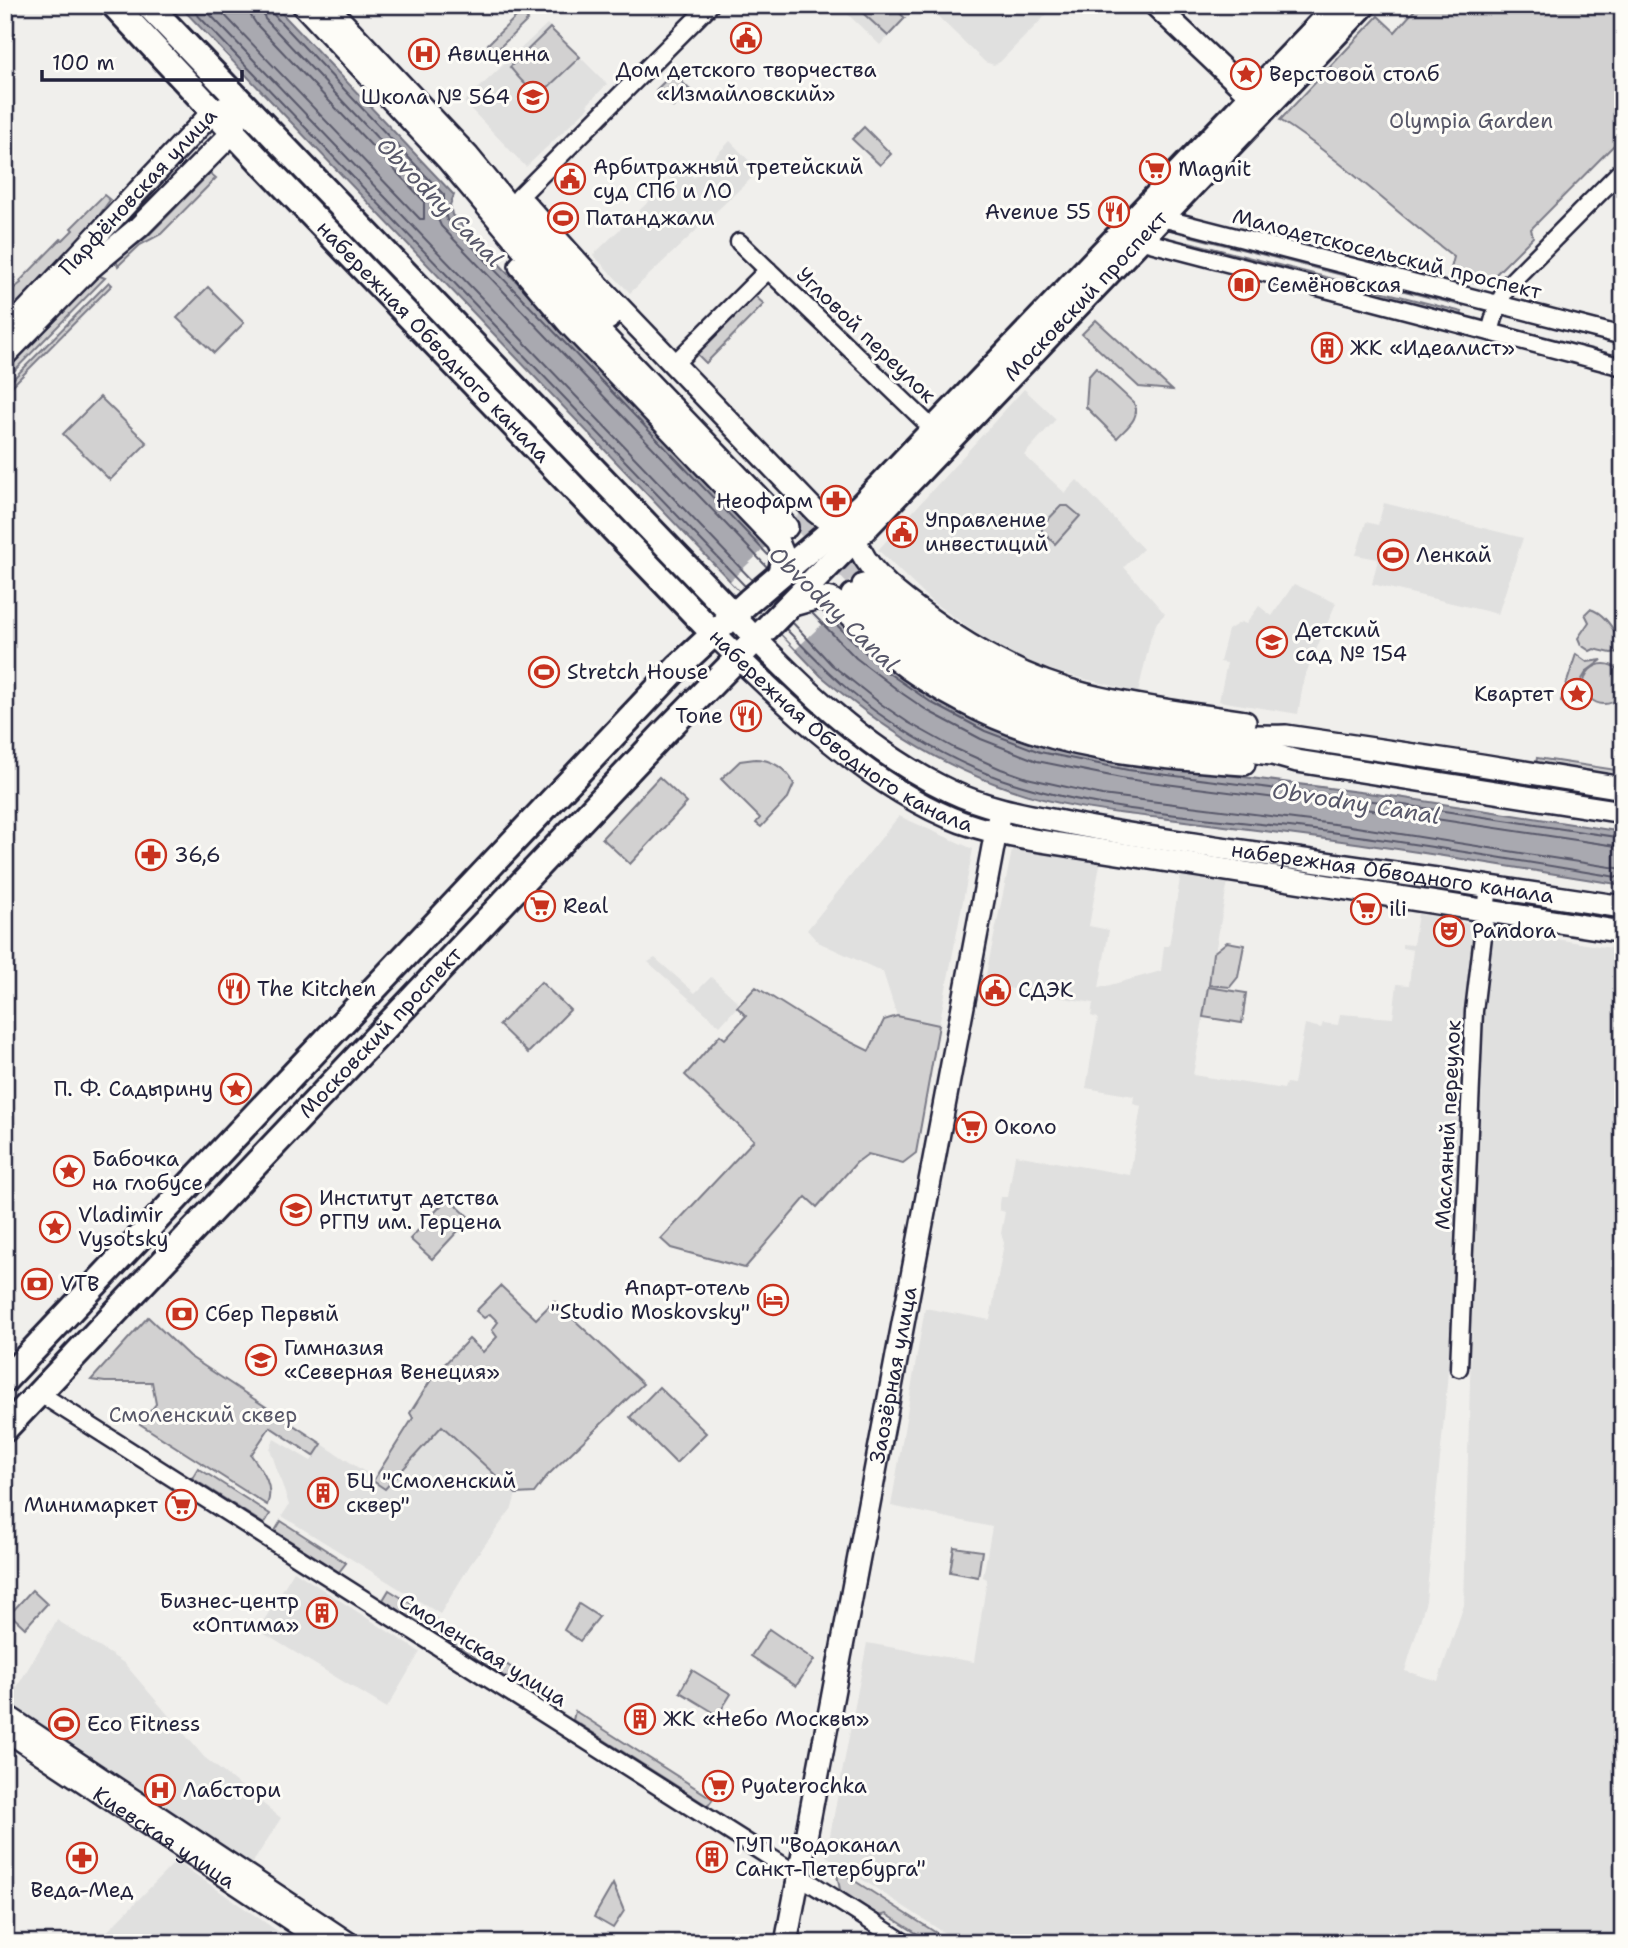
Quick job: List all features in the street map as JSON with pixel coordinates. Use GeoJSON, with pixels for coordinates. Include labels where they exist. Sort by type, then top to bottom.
{"type":"FeatureCollection","features":[{"type":"Feature","properties":{"kind":"main road","name":"набережная Обводного канала"},"geometry":{"type":"LineString","coordinates":[[114,5],[713,633],[812,724],[874,773],[938,812],[996,832],[1063,845],[1623,932]]}},
{"type":"Feature","properties":{"kind":"main road","name":"набережная Обводного канала"},"geometry":{"type":"LineString","coordinates":[[148,5],[741,608],[831,710],[892,757],[951,792],[1000,810],[1135,836],[1623,907]]}},
{"type":"Feature","properties":{"kind":"main road"},"geometry":{"type":"LineString","coordinates":[[303,5],[481,197],[548,277],[792,522],[590,301],[468,156],[326,5]]}},
{"type":"Feature","properties":{"kind":"main road"},"geometry":{"type":"LineString","coordinates":[[1155,5],[1252,97]]}},
{"type":"Feature","properties":{"kind":"main road","name":"Московский проспект"},"geometry":{"type":"LineString","coordinates":[[5,1380],[678,667],[784,568],[846,532],[1139,240],[1151,215],[1252,97],[1339,5]]}},
{"type":"Feature","properties":{"kind":"main road","name":"Московский проспект"},"geometry":{"type":"LineString","coordinates":[[5,1429],[651,746],[789,606],[814,592],[861,506],[934,430],[1363,5]]}},
{"type":"Feature","properties":{"kind":"main road","name":"Парфёновская улица"},"geometry":{"type":"LineString","coordinates":[[5,333],[82,255],[121,208],[214,111],[242,103]]}},
{"type":"Feature","properties":{"kind":"main road","name":"Парфёновская улица"},"geometry":{"type":"LineString","coordinates":[[5,355],[89,269],[139,228],[233,132],[242,103]]}},
{"type":"Feature","properties":{"kind":"main road"},"geometry":{"type":"LineString","coordinates":[[468,156],[503,179],[673,365],[816,512],[846,532],[867,564],[908,603],[970,646],[1017,671],[1087,695],[1259,724],[1286,736]]}},
{"type":"Feature","properties":{"kind":"main road"},"geometry":{"type":"LineString","coordinates":[[481,197],[523,270],[569,324],[778,542],[782,549],[784,568]]}},
{"type":"Feature","properties":{"kind":"main road"},"geometry":{"type":"LineString","coordinates":[[1623,788],[1286,736],[1258,737],[1137,722],[1082,712],[1031,697],[983,675],[936,646],[858,590],[887,627],[927,659],[975,688],[1025,710],[1077,726],[1272,754],[1297,761],[1623,811]]}},
{"type":"Feature","properties":{"kind":"main road"},"geometry":{"type":"LineString","coordinates":[[814,592],[837,602],[894,658],[940,689],[992,717],[1036,733],[1098,749],[1163,758],[1269,766],[1297,761]]}},
{"type":"Feature","properties":{"kind":"main road","name":"Заозёрная улица"},"geometry":{"type":"LineString","coordinates":[[786,1943],[1000,810]]}},
{"type":"Feature","properties":{"kind":"main road","name":"Киевская улица"},"geometry":{"type":"LineString","coordinates":[[5,1715],[348,1943]]}},
{"type":"Feature","properties":{"kind":"street"},"geometry":{"type":"LineString","coordinates":[[519,197],[710,5]]}},
{"type":"Feature","properties":{"kind":"street"},"geometry":{"type":"LineString","coordinates":[[1490,332],[1498,304],[1509,284],[1623,169]]}},
{"type":"Feature","properties":{"kind":"street","name":"Малодетскосельский проспект"},"geometry":{"type":"LineString","coordinates":[[1151,215],[1623,336]]}},
{"type":"Feature","properties":{"kind":"street"},"geometry":{"type":"LineString","coordinates":[[1139,240],[1623,367]]}},
{"type":"Feature","properties":{"kind":"street","name":"Угловой переулок"},"geometry":{"type":"LineString","coordinates":[[739,242],[934,430]]}},
{"type":"Feature","properties":{"kind":"street","name":"Угловой переулок"},"geometry":{"type":"LineString","coordinates":[[673,365],[768,270]]}},
{"type":"Feature","properties":{"kind":"street","name":"Масляный переулок"},"geometry":{"type":"LineString","coordinates":[[1459,1368],[1474,1011],[1489,886]]}},
{"type":"Feature","properties":{"kind":"street","name":"Смоленская улица"},"geometry":{"type":"LineString","coordinates":[[39,1393],[905,1943]]}},
{"type":"Feature","properties":{"kind":"street","name":"Киевская улица"},"geometry":{"type":"LineString","coordinates":[[5,1732],[322,1943]]}},
{"type":"Feature","properties":{"kind":"shaded area"},"geometry":{"type":"Polygon","coordinates":[[[838,5],[892,5],[906,18],[880,45],[838,5]]]}},
{"type":"Feature","properties":{"kind":"shaded area"},"geometry":{"type":"Polygon","coordinates":[[[926,5],[1056,5],[994,65],[985,62],[926,5]]]}},
{"type":"Feature","properties":{"kind":"shaded area","name":"Школа № 564"},"geometry":{"type":"Polygon","coordinates":[[[547,24],[607,84],[587,105],[589,107],[526,167],[464,102],[547,24]]]}},
{"type":"Feature","properties":{"kind":"shaded area"},"geometry":{"type":"Polygon","coordinates":[[[730,141],[759,171],[630,293],[593,255],[671,180],[667,176],[680,163],[694,178],[730,141]]]}},
{"type":"Feature","properties":{"kind":"shaded area"},"geometry":{"type":"Polygon","coordinates":[[[1024,389],[1056,419],[1024,455],[1065,493],[1077,480],[1143,549],[1124,567],[1165,614],[1157,622],[1151,637],[1138,692],[1060,673],[996,647],[931,601],[878,550],[1024,389]]]}},
{"type":"Feature","properties":{"kind":"shaded area"},"geometry":{"type":"Polygon","coordinates":[[[1384,503],[1523,538],[1498,614],[1372,584],[1378,559],[1356,555],[1366,522],[1378,525],[1384,503]]]}},
{"type":"Feature","properties":{"kind":"shaded area","name":"Детский сад № 154"},"geometry":{"type":"Polygon","coordinates":[[[1294,584],[1336,603],[1304,678],[1298,714],[1219,701],[1227,663],[1220,662],[1228,630],[1241,622],[1246,624],[1259,606],[1272,616],[1294,584]]]}},
{"type":"Feature","properties":{"kind":"shaded area"},"geometry":{"type":"Polygon","coordinates":[[[899,816],[973,849],[939,1025],[897,1016],[883,972],[818,942],[807,930],[899,816]]]}},
{"type":"Feature","properties":{"kind":"shaded area"},"geometry":{"type":"Polygon","coordinates":[[[1013,846],[1101,859],[1089,926],[1109,930],[1099,988],[1161,971],[1164,946],[1169,946],[1181,873],[1228,881],[1193,1075],[1284,1089],[1286,1083],[1294,1084],[1305,1024],[1321,1028],[1323,1023],[1338,1025],[1340,1014],[1393,1018],[1397,984],[1409,985],[1413,950],[1402,948],[1402,944],[1413,945],[1418,914],[1477,925],[1468,1122],[1445,1408],[1426,1601],[1405,1671],[1438,1681],[1464,1605],[1479,1046],[1485,938],[1489,928],[1623,950],[1623,1943],[960,1943],[826,1856],[867,1643],[974,1662],[987,1579],[983,1577],[992,1527],[891,1506],[925,1308],[990,1320],[1004,1243],[1001,1233],[1005,1212],[999,1210],[1001,1197],[1008,1197],[1015,1155],[1130,1175],[1141,1106],[1133,1104],[1134,1096],[1086,1088],[1098,1018],[1091,1016],[1093,1003],[984,984],[1013,846]]]}},
{"type":"Feature","properties":{"kind":"shaded area"},"geometry":{"type":"Polygon","coordinates":[[[655,958],[695,993],[711,977],[738,1002],[737,1007],[720,1026],[648,962],[655,958]]]}},
{"type":"Feature","properties":{"kind":"shaded area"},"geometry":{"type":"Polygon","coordinates":[[[442,1426],[516,1494],[512,1508],[470,1565],[440,1614],[282,1516],[289,1505],[270,1449],[274,1439],[311,1461],[322,1444],[388,1487],[442,1426]]]}},
{"type":"Feature","properties":{"kind":"shaded area"},"geometry":{"type":"Polygon","coordinates":[[[294,1571],[420,1652],[387,1708],[258,1630],[294,1571]]]}},
{"type":"Feature","properties":{"kind":"shaded area"},"geometry":{"type":"Polygon","coordinates":[[[57,1620],[124,1663],[204,1757],[281,1818],[252,1864],[8,1702],[57,1620]]]}},
{"type":"Feature","properties":{"kind":"shaded area"},"geometry":{"type":"Polygon","coordinates":[[[176,1861],[295,1943],[96,1943],[176,1861]]]}},
{"type":"Feature","properties":{"kind":"green space"},"geometry":{"type":"Polygon","coordinates":[[[854,5],[891,5],[905,18],[888,36],[854,5]]]}},
{"type":"Feature","properties":{"kind":"green space","name":"Olympia Garden"},"geometry":{"type":"Polygon","coordinates":[[[1419,5],[1623,5],[1623,136],[1531,229],[1533,237],[1488,282],[1480,283],[1449,276],[1454,257],[1325,152],[1280,120],[1378,16],[1395,32],[1419,5]]]}},
{"type":"Feature","properties":{"kind":"green space"},"geometry":{"type":"Polygon","coordinates":[[[521,12],[528,20],[496,51],[488,44],[521,12]]]}},
{"type":"Feature","properties":{"kind":"green space"},"geometry":{"type":"Polygon","coordinates":[[[550,28],[580,57],[545,90],[534,89],[525,84],[510,67],[550,28]]]}},
{"type":"Feature","properties":{"kind":"green space"},"geometry":{"type":"Polygon","coordinates":[[[673,73],[690,90],[673,107],[656,90],[673,73]]]}},
{"type":"Feature","properties":{"kind":"green space"},"geometry":{"type":"Polygon","coordinates":[[[864,127],[891,154],[880,165],[852,139],[864,127]]]}},
{"type":"Feature","properties":{"kind":"green space"},"geometry":{"type":"Polygon","coordinates":[[[210,173],[216,178],[161,234],[140,245],[118,266],[116,260],[147,237],[210,173]]]}},
{"type":"Feature","properties":{"kind":"green space"},"geometry":{"type":"Polygon","coordinates":[[[104,195],[110,200],[75,249],[5,320],[5,295],[21,283],[104,195]]]}},
{"type":"Feature","properties":{"kind":"green space"},"geometry":{"type":"Polygon","coordinates":[[[1192,232],[1464,302],[1463,306],[1190,236],[1192,232]]]}},
{"type":"Feature","properties":{"kind":"green space"},"geometry":{"type":"Polygon","coordinates":[[[1189,242],[1462,312],[1461,317],[1188,246],[1189,242]]]}},
{"type":"Feature","properties":{"kind":"green space"},"geometry":{"type":"Polygon","coordinates":[[[97,275],[105,278],[5,380],[5,369],[97,275]]]}},
{"type":"Feature","properties":{"kind":"green space"},"geometry":{"type":"Polygon","coordinates":[[[109,282],[112,285],[10,388],[7,385],[109,282]]]}},
{"type":"Feature","properties":{"kind":"green space"},"geometry":{"type":"Polygon","coordinates":[[[208,287],[244,323],[214,353],[177,318],[208,287]]]}},
{"type":"Feature","properties":{"kind":"green space"},"geometry":{"type":"Polygon","coordinates":[[[755,296],[764,304],[706,363],[697,354],[755,296]]]}},
{"type":"Feature","properties":{"kind":"green space"},"geometry":{"type":"Polygon","coordinates":[[[1096,320],[1172,390],[1139,387],[1082,334],[1096,320]]]}},
{"type":"Feature","properties":{"kind":"green space"},"geometry":{"type":"Polygon","coordinates":[[[1096,368],[1134,403],[1136,408],[1132,422],[1117,438],[1086,407],[1088,377],[1096,368]]]}},
{"type":"Feature","properties":{"kind":"green space"},"geometry":{"type":"Polygon","coordinates":[[[100,397],[147,443],[110,480],[63,434],[100,397]]]}},
{"type":"Feature","properties":{"kind":"green space"},"geometry":{"type":"Polygon","coordinates":[[[1061,506],[1068,506],[1080,516],[1055,544],[1042,531],[1042,526],[1061,506]]]}},
{"type":"Feature","properties":{"kind":"green space"},"geometry":{"type":"Polygon","coordinates":[[[1590,609],[1605,618],[1613,628],[1623,644],[1617,652],[1594,649],[1590,651],[1581,645],[1578,638],[1589,622],[1585,614],[1590,609]]]}},
{"type":"Feature","properties":{"kind":"green space"},"geometry":{"type":"Polygon","coordinates":[[[1576,654],[1587,662],[1602,660],[1587,671],[1575,691],[1577,699],[1566,707],[1561,701],[1576,654]]]}},
{"type":"Feature","properties":{"kind":"green space"},"geometry":{"type":"Polygon","coordinates":[[[1604,664],[1618,670],[1624,684],[1618,698],[1604,704],[1590,698],[1584,684],[1590,670],[1604,664]]]}},
{"type":"Feature","properties":{"kind":"green space"},"geometry":{"type":"Polygon","coordinates":[[[1537,758],[1623,771],[1623,778],[1536,763],[1537,758]]]}},
{"type":"Feature","properties":{"kind":"green space"},"geometry":{"type":"Polygon","coordinates":[[[755,759],[778,766],[794,784],[788,798],[761,827],[756,823],[760,818],[721,779],[740,761],[755,759]]]}},
{"type":"Feature","properties":{"kind":"green space"},"geometry":{"type":"Polygon","coordinates":[[[659,777],[687,803],[630,864],[602,838],[659,777]]]}},
{"type":"Feature","properties":{"kind":"green space"},"geometry":{"type":"Polygon","coordinates":[[[1227,942],[1244,945],[1238,977],[1230,987],[1209,985],[1213,953],[1227,942]]]}},
{"type":"Feature","properties":{"kind":"green space"},"geometry":{"type":"Polygon","coordinates":[[[541,982],[570,1010],[528,1053],[499,1025],[541,982]]]}},
{"type":"Feature","properties":{"kind":"green space"},"geometry":{"type":"Polygon","coordinates":[[[756,987],[818,1026],[869,1051],[884,1020],[897,1016],[939,1025],[916,1153],[903,1163],[868,1154],[856,1163],[817,1207],[806,1197],[745,1268],[671,1248],[661,1239],[754,1140],[685,1075],[720,1035],[725,1039],[746,1016],[737,1007],[756,987]]]}},
{"type":"Feature","properties":{"kind":"green space"},"geometry":{"type":"Polygon","coordinates":[[[1208,987],[1246,993],[1242,1023],[1203,1017],[1208,987]]]}},
{"type":"Feature","properties":{"kind":"green space"},"geometry":{"type":"Polygon","coordinates":[[[448,1198],[470,1218],[432,1259],[410,1239],[448,1198]]]}},
{"type":"Feature","properties":{"kind":"green space"},"geometry":{"type":"Polygon","coordinates":[[[501,1286],[536,1319],[554,1301],[643,1384],[547,1476],[534,1493],[516,1494],[442,1426],[385,1489],[373,1481],[413,1418],[410,1413],[434,1375],[469,1339],[483,1352],[497,1337],[492,1330],[498,1322],[490,1314],[484,1318],[476,1311],[501,1286]]]}},
{"type":"Feature","properties":{"kind":"green space","name":"Смоленский сквер"},"geometry":{"type":"Polygon","coordinates":[[[148,1317],[189,1356],[322,1444],[314,1456],[270,1427],[251,1455],[268,1485],[267,1505],[140,1424],[156,1404],[152,1382],[91,1380],[148,1317]]]}},
{"type":"Feature","properties":{"kind":"green space"},"geometry":{"type":"Polygon","coordinates":[[[659,1387],[706,1433],[676,1463],[630,1417],[659,1387]]]}},
{"type":"Feature","properties":{"kind":"green space"},"geometry":{"type":"Polygon","coordinates":[[[198,1468],[270,1514],[264,1524],[192,1478],[198,1468]]]}},
{"type":"Feature","properties":{"kind":"green space"},"geometry":{"type":"Polygon","coordinates":[[[281,1521],[346,1563],[339,1572],[275,1531],[281,1521]]]}},
{"type":"Feature","properties":{"kind":"green space"},"geometry":{"type":"Polygon","coordinates":[[[954,1547],[982,1551],[978,1577],[950,1572],[954,1547]]]}},
{"type":"Feature","properties":{"kind":"green space"},"geometry":{"type":"Polygon","coordinates":[[[32,1590],[47,1604],[25,1628],[10,1614],[32,1590]]]}},
{"type":"Feature","properties":{"kind":"green space"},"geometry":{"type":"Polygon","coordinates":[[[389,1590],[436,1619],[429,1629],[383,1600],[389,1590]]]}},
{"type":"Feature","properties":{"kind":"green space"},"geometry":{"type":"Polygon","coordinates":[[[579,1604],[599,1617],[580,1641],[564,1630],[579,1604]]]}},
{"type":"Feature","properties":{"kind":"green space"},"geometry":{"type":"Polygon","coordinates":[[[769,1629],[814,1660],[796,1686],[751,1656],[769,1629]]]}},
{"type":"Feature","properties":{"kind":"green space"},"geometry":{"type":"Polygon","coordinates":[[[451,1630],[543,1687],[539,1699],[446,1639],[451,1630]]]}},
{"type":"Feature","properties":{"kind":"green space"},"geometry":{"type":"Polygon","coordinates":[[[692,1670],[731,1694],[718,1715],[680,1692],[692,1670]]]}},
{"type":"Feature","properties":{"kind":"green space"},"geometry":{"type":"Polygon","coordinates":[[[575,1711],[713,1799],[708,1806],[573,1720],[575,1711]]]}},
{"type":"Feature","properties":{"kind":"green space"},"geometry":{"type":"Polygon","coordinates":[[[836,1869],[949,1943],[932,1943],[886,1914],[880,1916],[840,1890],[836,1869]]]}},
{"type":"Feature","properties":{"kind":"green space"},"geometry":{"type":"Polygon","coordinates":[[[613,1884],[624,1911],[613,1928],[594,1917],[613,1884]]]}},
{"type":"Feature","properties":{"kind":"water","name":"Obvodny Canal"},"geometry":{"type":"Polygon","coordinates":[[[179,5],[274,5],[454,195],[450,205],[452,215],[867,646],[1015,736],[1042,746],[1097,758],[1398,797],[1623,832],[1623,885],[1299,835],[1077,807],[1016,791],[972,774],[904,738],[821,676],[179,5]]]}},
{"type":"Feature","properties":{"kind":"pier"},"geometry":{"type":"Polygon","coordinates":[[[768,545],[834,613],[796,649],[730,581],[768,545]]]}},
{"type":"Feature","properties":{"kind":"tunnel"},"geometry":{"type":"LineString","coordinates":[[797,516],[863,585]]}},
{"type":"Feature","properties":{"kind":"place","name":"Дом детского творчества «Измайловский»"},"geometry":{"type":"Point","coordinates":[746,38]}},
{"type":"Feature","properties":{"kind":"place","name":"Авиценна"},"geometry":{"type":"Point","coordinates":[424,54]}},
{"type":"Feature","properties":{"kind":"place","name":"Верстовой столб"},"geometry":{"type":"Point","coordinates":[1246,74]}},
{"type":"Feature","properties":{"kind":"place","name":"Школа № 564"},"geometry":{"type":"Point","coordinates":[533,97]}},
{"type":"Feature","properties":{"kind":"place","name":"Magnit"},"geometry":{"type":"Point","coordinates":[1155,169]}},
{"type":"Feature","properties":{"kind":"place","name":"Арбитражный третейский суд СПб и ЛО"},"geometry":{"type":"Point","coordinates":[570,179]}},
{"type":"Feature","properties":{"kind":"place","name":"Avenue 55"},"geometry":{"type":"Point","coordinates":[1114,212]}},
{"type":"Feature","properties":{"kind":"place","name":"Патанджали"},"geometry":{"type":"Point","coordinates":[563,218]}},
{"type":"Feature","properties":{"kind":"place","name":"Семёновская"},"geometry":{"type":"Point","coordinates":[1244,285]}},
{"type":"Feature","properties":{"kind":"place","name":"ЖК «Идеалист»"},"geometry":{"type":"Point","coordinates":[1327,348]}},
{"type":"Feature","properties":{"kind":"place","name":"Неофарм"},"geometry":{"type":"Point","coordinates":[836,501]}},
{"type":"Feature","properties":{"kind":"place","name":"Управление инвестиций"},"geometry":{"type":"Point","coordinates":[902,532]}},
{"type":"Feature","properties":{"kind":"place","name":"Ленкай"},"geometry":{"type":"Point","coordinates":[1393,555]}},
{"type":"Feature","properties":{"kind":"place","name":"Детский сад № 154"},"geometry":{"type":"Point","coordinates":[1272,642]}},
{"type":"Feature","properties":{"kind":"place","name":"Stretch House"},"geometry":{"type":"Point","coordinates":[544,672]}},
{"type":"Feature","properties":{"kind":"place","name":"Квартет"},"geometry":{"type":"Point","coordinates":[1577,694]}},
{"type":"Feature","properties":{"kind":"place","name":"Tone"},"geometry":{"type":"Point","coordinates":[746,716]}},
{"type":"Feature","properties":{"kind":"place","name":"36,6"},"geometry":{"type":"Point","coordinates":[151,855]}},
{"type":"Feature","properties":{"kind":"place","name":"Real"},"geometry":{"type":"Point","coordinates":[540,906]}},
{"type":"Feature","properties":{"kind":"place","name":"ili"},"geometry":{"type":"Point","coordinates":[1366,909]}},
{"type":"Feature","properties":{"kind":"place","name":"Pandora"},"geometry":{"type":"Point","coordinates":[1449,931]}},
{"type":"Feature","properties":{"kind":"place","name":"The Kitchen"},"geometry":{"type":"Point","coordinates":[234,989]}},
{"type":"Feature","properties":{"kind":"place","name":"СДЭК"},"geometry":{"type":"Point","coordinates":[995,990]}},
{"type":"Feature","properties":{"kind":"place","name":"П. Ф. Садырину"},"geometry":{"type":"Point","coordinates":[236,1089]}},
{"type":"Feature","properties":{"kind":"place","name":"Около"},"geometry":{"type":"Point","coordinates":[971,1127]}},
{"type":"Feature","properties":{"kind":"place","name":"Бабочка на глобусе"},"geometry":{"type":"Point","coordinates":[69,1171]}},
{"type":"Feature","properties":{"kind":"place","name":"Институт детства РГПУ им. Герцена"},"geometry":{"type":"Point","coordinates":[296,1210]}},
{"type":"Feature","properties":{"kind":"place","name":"Vladimir Vysotsky"},"geometry":{"type":"Point","coordinates":[55,1227]}},
{"type":"Feature","properties":{"kind":"place","name":"VTB"},"geometry":{"type":"Point","coordinates":[37,1284]}},
{"type":"Feature","properties":{"kind":"place","name":"Апарт-отель \"Studio Moskovsky\""},"geometry":{"type":"Point","coordinates":[773,1300]}},
{"type":"Feature","properties":{"kind":"place","name":"Сбер Первый"},"geometry":{"type":"Point","coordinates":[182,1314]}},
{"type":"Feature","properties":{"kind":"place","name":"Гимназия «Северная Венеция»"},"geometry":{"type":"Point","coordinates":[261,1360]}},
{"type":"Feature","properties":{"kind":"place","name":"БЦ \"Смоленский сквер\""},"geometry":{"type":"Point","coordinates":[323,1493]}},
{"type":"Feature","properties":{"kind":"place","name":"Минимаркет"},"geometry":{"type":"Point","coordinates":[181,1505]}},
{"type":"Feature","properties":{"kind":"place","name":"Бизнес-центр «Оптима»"},"geometry":{"type":"Point","coordinates":[322,1613]}},
{"type":"Feature","properties":{"kind":"place","name":"ЖК «Небо Москвы»"},"geometry":{"type":"Point","coordinates":[640,1719]}},
{"type":"Feature","properties":{"kind":"place","name":"Eco Fitness"},"geometry":{"type":"Point","coordinates":[64,1724]}},
{"type":"Feature","properties":{"kind":"place","name":"Pyaterochka"},"geometry":{"type":"Point","coordinates":[718,1786]}},
{"type":"Feature","properties":{"kind":"place","name":"Лабстори"},"geometry":{"type":"Point","coordinates":[160,1790]}},
{"type":"Feature","properties":{"kind":"place","name":"ГУП \"Водоканал Санкт-Петербурга\""},"geometry":{"type":"Point","coordinates":[712,1857]}},
{"type":"Feature","properties":{"kind":"place","name":"Веда-Мед"},"geometry":{"type":"Point","coordinates":[82,1858]}}]}
